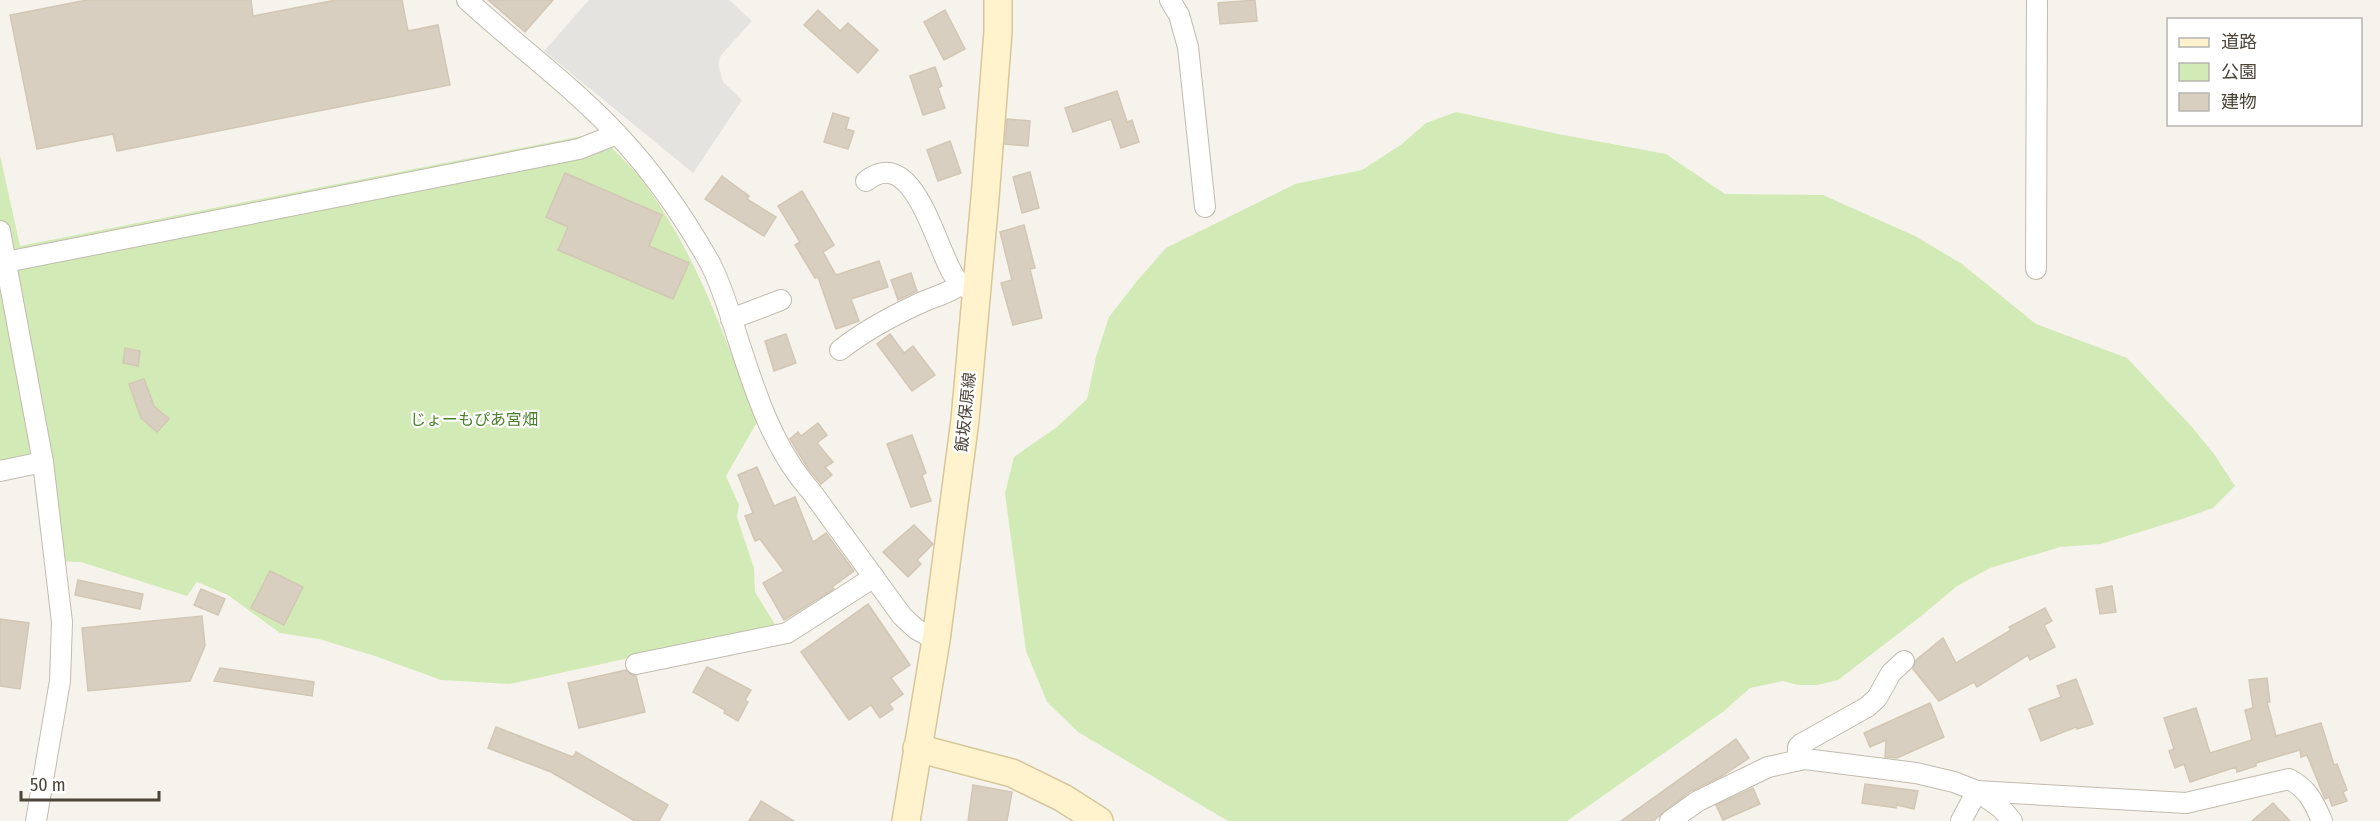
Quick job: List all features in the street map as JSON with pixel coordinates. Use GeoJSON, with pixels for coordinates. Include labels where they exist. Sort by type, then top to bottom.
{"type":"FeatureCollection","features":[{"type":"Feature","properties":{"kind":"main road","name":"飯坂保原線"},"geometry":{"type":"LineString","coordinates":[[906,821],[936,640],[965,420],[969,287],[998,32],[998,0]]}},
{"type":"Feature","properties":{"kind":"main road"},"geometry":{"type":"LineString","coordinates":[[917,748],[1012,772],[1063,798],[1099,821]]}},
{"type":"Feature","properties":{"kind":"street"},"geometry":{"type":"LineString","coordinates":[[467,0],[617,134],[689,226],[718,279],[762,405],[784,454],[797,476],[902,616],[916,629],[936,640]]}},
{"type":"Feature","properties":{"kind":"street"},"geometry":{"type":"LineString","coordinates":[[1170,0],[1179,15],[1188,47],[1205,207]]}},
{"type":"Feature","properties":{"kind":"street"},"geometry":{"type":"LineString","coordinates":[[2036,269],[2037,0]]}},
{"type":"Feature","properties":{"kind":"street"},"geometry":{"type":"LineString","coordinates":[[6,262],[579,149],[617,134]]}},
{"type":"Feature","properties":{"kind":"street"},"geometry":{"type":"LineString","coordinates":[[866,181],[879,173],[887,172],[894,173],[903,180],[923,208],[949,269],[969,287]]}},
{"type":"Feature","properties":{"kind":"street"},"geometry":{"type":"LineString","coordinates":[[0,231],[44,462],[59,584],[62,655],[36,821]]}},
{"type":"Feature","properties":{"kind":"street"},"geometry":{"type":"LineString","coordinates":[[840,350],[874,326],[919,303],[956,289],[969,287]]}},
{"type":"Feature","properties":{"kind":"street"},"geometry":{"type":"LineString","coordinates":[[731,319],[781,300]]}},
{"type":"Feature","properties":{"kind":"street"},"geometry":{"type":"LineString","coordinates":[[0,471],[44,462]]}},
{"type":"Feature","properties":{"kind":"street"},"geometry":{"type":"LineString","coordinates":[[636,664],[787,633],[874,576]]}},
{"type":"Feature","properties":{"kind":"street"},"geometry":{"type":"LineString","coordinates":[[1798,760],[1798,747],[1801,744],[1867,707],[1877,698],[1891,673],[1904,661]]}},
{"type":"Feature","properties":{"kind":"street"},"geometry":{"type":"LineString","coordinates":[[1670,821],[1698,801],[1768,767],[1814,759],[1916,773],[1954,782],[1977,791],[2001,808],[2012,821]]}},
{"type":"Feature","properties":{"kind":"street"},"geometry":{"type":"LineString","coordinates":[[1977,791],[2186,803],[2289,779],[2305,789],[2311,796],[2322,821]]}},
{"type":"Feature","properties":{"kind":"street"},"geometry":{"type":"LineString","coordinates":[[1961,821],[1977,791]]}},
{"type":"Feature","properties":{"kind":"green space"},"geometry":{"type":"Polygon","coordinates":[[[1456,112],[1666,154],[1725,194],[1823,195],[1915,236],[1962,264],[2036,324],[2127,358],[2192,427],[2214,454],[2235,486],[2213,508],[2185,518],[2101,544],[2060,547],[1990,568],[1957,586],[1838,680],[1817,685],[1798,685],[1783,681],[1750,688],[1724,711],[1567,821],[1228,821],[1078,732],[1047,702],[1026,651],[1005,493],[1014,457],[1057,427],[1087,399],[1096,357],[1109,317],[1166,248],[1295,184],[1362,170],[1402,144],[1426,123],[1456,112]]]}},
{"type":"Feature","properties":{"kind":"green space","name":"じょーもぴあ宮畑"},"geometry":{"type":"Polygon","coordinates":[[[598,133],[642,180],[682,243],[710,301],[757,422],[726,476],[739,505],[737,517],[754,568],[755,592],[776,626],[510,684],[441,680],[319,639],[280,633],[228,595],[197,582],[187,596],[81,562],[45,561],[33,472],[0,474],[0,155],[20,246],[598,133]]]}},
{"type":"Feature","properties":{"kind":"shaded area"},"geometry":{"type":"Polygon","coordinates":[[[589,0],[729,0],[752,21],[721,55],[718,64],[723,82],[742,100],[693,173],[544,51],[589,0]]]}},
{"type":"Feature","properties":{"kind":"building"},"geometry":{"type":"Polygon","coordinates":[[[87,0],[251,0],[253,16],[336,0],[402,0],[408,31],[438,25],[450,85],[117,151],[113,134],[37,149],[10,15],[87,0]]]}},
{"type":"Feature","properties":{"kind":"building"},"geometry":{"type":"Polygon","coordinates":[[[488,0],[553,0],[525,32],[488,0]]]}},
{"type":"Feature","properties":{"kind":"building"},"geometry":{"type":"Polygon","coordinates":[[[1255,0],[1257,21],[1220,24],[1218,3],[1255,0]]]}},
{"type":"Feature","properties":{"kind":"building"},"geometry":{"type":"Polygon","coordinates":[[[818,10],[840,31],[848,23],[878,50],[858,73],[804,25],[818,10]]]}},
{"type":"Feature","properties":{"kind":"building"},"geometry":{"type":"Polygon","coordinates":[[[945,10],[965,49],[944,60],[924,22],[945,10]]]}},
{"type":"Feature","properties":{"kind":"building"},"geometry":{"type":"Polygon","coordinates":[[[935,67],[942,86],[938,88],[945,108],[923,115],[910,76],[935,67]]]}},
{"type":"Feature","properties":{"kind":"building"},"geometry":{"type":"Polygon","coordinates":[[[1117,91],[1127,122],[1132,120],[1139,142],[1121,148],[1111,119],[1073,132],[1065,108],[1117,91]]]}},
{"type":"Feature","properties":{"kind":"building"},"geometry":{"type":"Polygon","coordinates":[[[833,113],[849,118],[846,129],[854,131],[848,149],[824,142],[833,113]]]}},
{"type":"Feature","properties":{"kind":"building"},"geometry":{"type":"Polygon","coordinates":[[[1007,119],[1030,121],[1028,146],[1005,144],[1007,119]]]}},
{"type":"Feature","properties":{"kind":"building"},"geometry":{"type":"Polygon","coordinates":[[[950,141],[961,173],[938,181],[927,150],[950,141]]]}},
{"type":"Feature","properties":{"kind":"building"},"geometry":{"type":"Polygon","coordinates":[[[1030,172],[1039,208],[1022,213],[1013,177],[1030,172]]]}},
{"type":"Feature","properties":{"kind":"building"},"geometry":{"type":"Polygon","coordinates":[[[565,173],[662,215],[649,246],[689,263],[673,299],[558,250],[568,227],[546,217],[565,173]]]}},
{"type":"Feature","properties":{"kind":"building"},"geometry":{"type":"Polygon","coordinates":[[[722,176],[749,196],[747,199],[776,217],[764,236],[705,199],[722,176]]]}},
{"type":"Feature","properties":{"kind":"building"},"geometry":{"type":"Polygon","coordinates":[[[802,191],[834,245],[823,252],[836,275],[879,261],[888,287],[851,299],[859,321],[836,329],[818,277],[815,278],[795,245],[800,242],[778,206],[802,191]]]}},
{"type":"Feature","properties":{"kind":"building"},"geometry":{"type":"Polygon","coordinates":[[[1024,225],[1035,268],[1030,269],[1042,318],[1013,325],[1001,283],[1012,280],[1000,232],[1024,225]]]}},
{"type":"Feature","properties":{"kind":"building"},"geometry":{"type":"Polygon","coordinates":[[[911,273],[917,291],[898,300],[891,280],[911,273]]]}},
{"type":"Feature","properties":{"kind":"building"},"geometry":{"type":"Polygon","coordinates":[[[786,334],[796,363],[774,371],[765,341],[786,334]]]}},
{"type":"Feature","properties":{"kind":"building"},"geometry":{"type":"Polygon","coordinates":[[[890,334],[904,353],[913,346],[935,375],[912,391],[877,344],[890,334]]]}},
{"type":"Feature","properties":{"kind":"building"},"geometry":{"type":"Polygon","coordinates":[[[125,348],[140,351],[138,366],[123,363],[125,348]]]}},
{"type":"Feature","properties":{"kind":"building"},"geometry":{"type":"Polygon","coordinates":[[[144,379],[154,406],[169,419],[157,432],[141,418],[129,384],[144,379]]]}},
{"type":"Feature","properties":{"kind":"building"},"geometry":{"type":"Polygon","coordinates":[[[818,423],[827,435],[817,443],[833,462],[825,467],[832,475],[821,484],[807,467],[790,439],[798,432],[801,436],[818,423]]]}},
{"type":"Feature","properties":{"kind":"building"},"geometry":{"type":"Polygon","coordinates":[[[912,435],[926,473],[922,475],[931,501],[911,507],[887,444],[912,435]]]}},
{"type":"Feature","properties":{"kind":"building"},"geometry":{"type":"Polygon","coordinates":[[[757,467],[774,506],[795,497],[813,542],[826,533],[854,571],[832,587],[834,589],[784,620],[763,583],[784,571],[760,539],[755,541],[745,516],[753,513],[738,475],[757,467]]]}},
{"type":"Feature","properties":{"kind":"building"},"geometry":{"type":"Polygon","coordinates":[[[914,525],[933,544],[917,560],[921,564],[908,577],[883,552],[914,525]]]}},
{"type":"Feature","properties":{"kind":"building"},"geometry":{"type":"Polygon","coordinates":[[[270,571],[303,587],[284,625],[251,608],[270,571]]]}},
{"type":"Feature","properties":{"kind":"building"},"geometry":{"type":"Polygon","coordinates":[[[78,580],[143,594],[140,609],[75,595],[78,580]]]}},
{"type":"Feature","properties":{"kind":"building"},"geometry":{"type":"Polygon","coordinates":[[[2112,586],[2116,612],[2100,614],[2096,589],[2112,586]]]}},
{"type":"Feature","properties":{"kind":"building"},"geometry":{"type":"Polygon","coordinates":[[[201,589],[225,599],[218,615],[194,605],[201,589]]]}},
{"type":"Feature","properties":{"kind":"building"},"geometry":{"type":"Polygon","coordinates":[[[868,604],[910,665],[891,678],[903,694],[889,704],[893,709],[880,718],[871,705],[849,720],[801,652],[868,604]]]}},
{"type":"Feature","properties":{"kind":"building"},"geometry":{"type":"Polygon","coordinates":[[[2045,608],[2052,621],[2044,625],[2055,647],[2030,660],[2028,655],[1977,687],[1974,682],[1939,701],[1913,669],[1916,660],[1943,638],[1956,663],[2011,630],[2009,627],[2045,608]]]}},
{"type":"Feature","properties":{"kind":"building"},"geometry":{"type":"Polygon","coordinates":[[[202,616],[205,646],[190,681],[88,691],[82,628],[202,616]]]}},
{"type":"Feature","properties":{"kind":"building"},"geometry":{"type":"Polygon","coordinates":[[[0,619],[29,623],[20,689],[0,686],[0,619]]]}},
{"type":"Feature","properties":{"kind":"building"},"geometry":{"type":"Polygon","coordinates":[[[707,667],[751,690],[745,700],[748,702],[738,721],[724,713],[725,710],[693,692],[707,667]]]}},
{"type":"Feature","properties":{"kind":"building"},"geometry":{"type":"Polygon","coordinates":[[[220,668],[314,682],[312,696],[214,681],[220,668]]]}},
{"type":"Feature","properties":{"kind":"building"},"geometry":{"type":"Polygon","coordinates":[[[626,670],[636,676],[645,712],[579,728],[568,683],[626,670]]]}},
{"type":"Feature","properties":{"kind":"building"},"geometry":{"type":"Polygon","coordinates":[[[2267,678],[2270,702],[2267,702],[2276,736],[2321,723],[2334,765],[2337,764],[2347,790],[2343,792],[2347,801],[2332,806],[2329,797],[2325,799],[2307,755],[2301,757],[2300,750],[2256,763],[2256,766],[2237,772],[2236,767],[2190,782],[2184,764],[2175,768],[2169,751],[2174,749],[2164,718],[2196,708],[2210,753],[2252,740],[2245,710],[2253,708],[2249,680],[2267,678]]]}},
{"type":"Feature","properties":{"kind":"building"},"geometry":{"type":"Polygon","coordinates":[[[2076,679],[2093,724],[2077,729],[2076,727],[2041,741],[2029,709],[2061,697],[2057,686],[2076,679]]]}},
{"type":"Feature","properties":{"kind":"building"},"geometry":{"type":"Polygon","coordinates":[[[1930,703],[1944,737],[1897,758],[1885,757],[1886,740],[1870,747],[1864,733],[1930,703]]]}},
{"type":"Feature","properties":{"kind":"building"},"geometry":{"type":"Polygon","coordinates":[[[496,727],[573,757],[576,752],[668,805],[659,821],[635,821],[551,772],[488,748],[496,727]]]}},
{"type":"Feature","properties":{"kind":"building"},"geometry":{"type":"Polygon","coordinates":[[[1736,739],[1749,758],[1722,776],[1691,791],[1653,821],[1621,821],[1736,739]]]}},
{"type":"Feature","properties":{"kind":"building"},"geometry":{"type":"Polygon","coordinates":[[[1865,784],[1918,791],[1914,809],[1897,805],[1896,808],[1862,803],[1865,784]]]}},
{"type":"Feature","properties":{"kind":"building"},"geometry":{"type":"Polygon","coordinates":[[[973,785],[1012,792],[1007,821],[968,821],[973,785]]]}},
{"type":"Feature","properties":{"kind":"building"},"geometry":{"type":"Polygon","coordinates":[[[1753,788],[1760,804],[1723,820],[1716,805],[1753,788]]]}},
{"type":"Feature","properties":{"kind":"building"},"geometry":{"type":"Polygon","coordinates":[[[761,801],[794,821],[749,821],[761,801]]]}},
{"type":"Feature","properties":{"kind":"building"},"geometry":{"type":"Polygon","coordinates":[[[2273,803],[2290,821],[2252,821],[2273,803]]]}}]}
